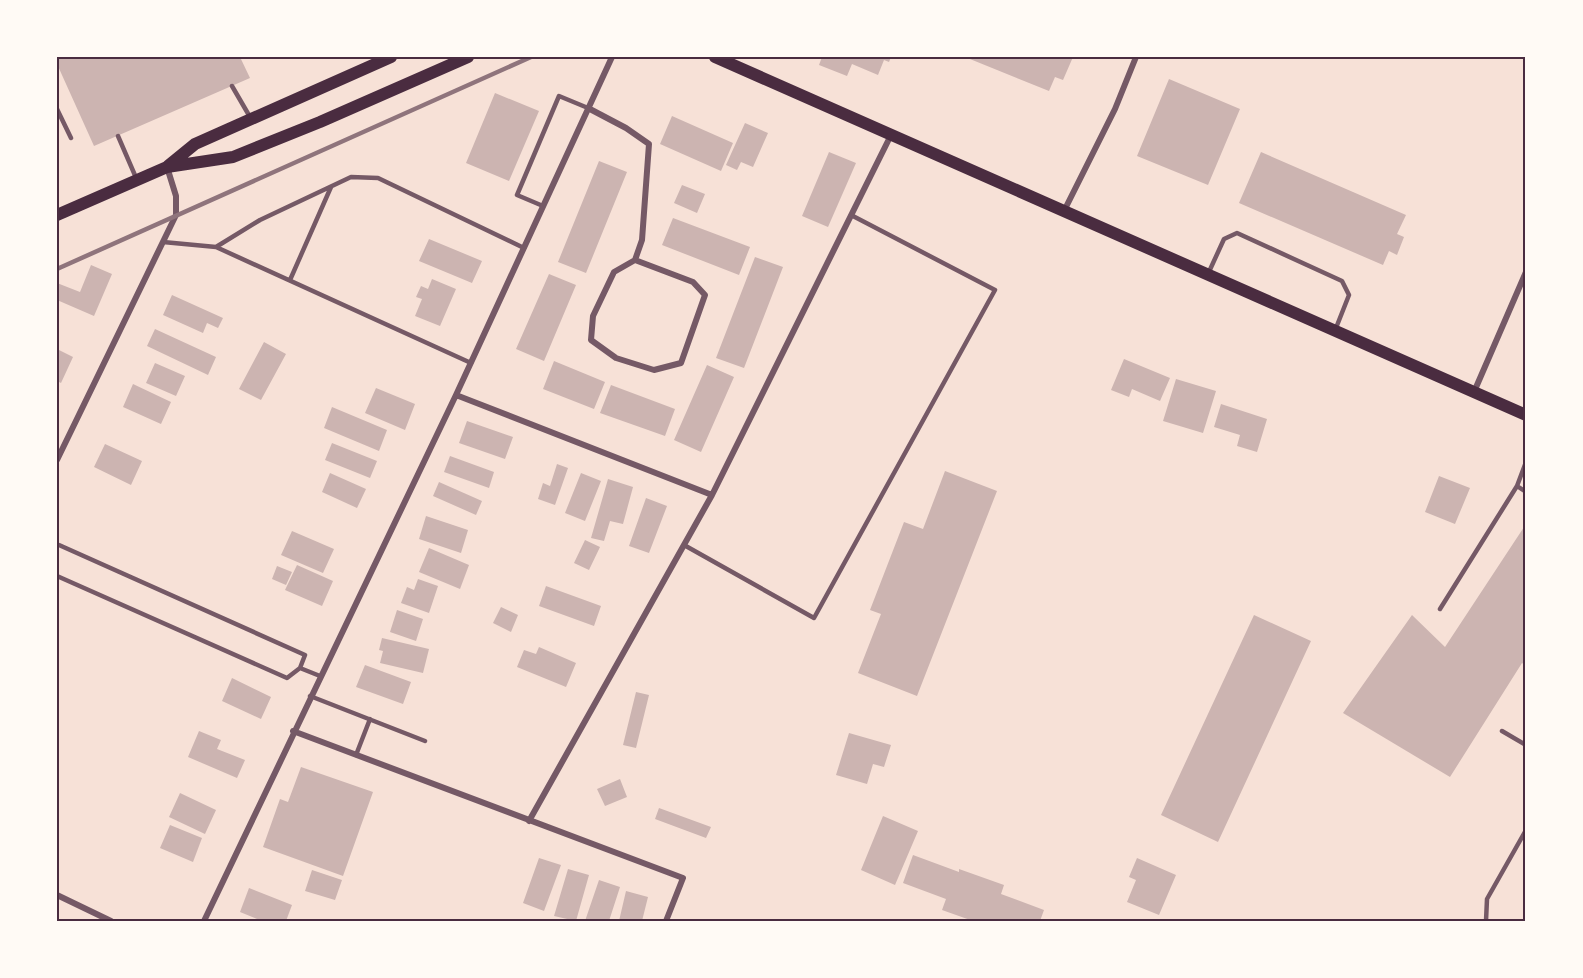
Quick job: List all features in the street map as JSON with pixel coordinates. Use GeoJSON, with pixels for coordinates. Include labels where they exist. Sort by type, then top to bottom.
{"type":"FeatureCollection","features":[{"type":"Feature","properties":{"kind":"main road"},"geometry":{"type":"LineString","coordinates":[[167,167],[195,144],[391,57]]}},
{"type":"Feature","properties":{"kind":"main road"},"geometry":{"type":"LineString","coordinates":[[57,215],[167,167],[233,157],[320,122],[468,57]]}},
{"type":"Feature","properties":{"kind":"main road"},"geometry":{"type":"LineString","coordinates":[[714,57],[1526,415]]}},
{"type":"Feature","properties":{"kind":"street"},"geometry":{"type":"LineString","coordinates":[[204,921],[293,731],[456,395],[612,57]]}},
{"type":"Feature","properties":{"kind":"street"},"geometry":{"type":"LineString","coordinates":[[1064,212],[1115,109],[1136,57]]}},
{"type":"Feature","properties":{"kind":"street"},"geometry":{"type":"LineString","coordinates":[[588,108],[626,128],[649,144],[642,240],[635,260],[614,272],[593,316],[591,340],[615,358],[654,370],[681,363],[705,295],[693,282],[635,260]]}},
{"type":"Feature","properties":{"kind":"street"},"geometry":{"type":"LineString","coordinates":[[529,821],[712,495],[891,135]]}},
{"type":"Feature","properties":{"kind":"street"},"geometry":{"type":"LineString","coordinates":[[57,460],[176,215],[176,196],[167,167]]}},
{"type":"Feature","properties":{"kind":"street"},"geometry":{"type":"LineString","coordinates":[[1474,393],[1526,272]]}},
{"type":"Feature","properties":{"kind":"street"},"geometry":{"type":"LineString","coordinates":[[456,395],[712,495]]}},
{"type":"Feature","properties":{"kind":"street"},"geometry":{"type":"LineString","coordinates":[[293,731],[682,878],[666,921]]}},
{"type":"Feature","properties":{"kind":"street"},"geometry":{"type":"LineString","coordinates":[[57,896],[111,921]]}},
{"type":"Feature","properties":{"kind":"lane"},"geometry":{"type":"LineString","coordinates":[[232,86],[251,119]]}},
{"type":"Feature","properties":{"kind":"lane"},"geometry":{"type":"LineString","coordinates":[[543,206],[517,195],[559,96],[588,108]]}},
{"type":"Feature","properties":{"kind":"lane"},"geometry":{"type":"LineString","coordinates":[[57,109],[70,138]]}},
{"type":"Feature","properties":{"kind":"lane"},"geometry":{"type":"LineString","coordinates":[[118,136],[137,180]]}},
{"type":"Feature","properties":{"kind":"lane"},"geometry":{"type":"LineString","coordinates":[[216,247],[260,220],[351,177],[378,178],[524,248]]}},
{"type":"Feature","properties":{"kind":"lane"},"geometry":{"type":"LineString","coordinates":[[290,280],[331,187]]}},
{"type":"Feature","properties":{"kind":"lane"},"geometry":{"type":"LineString","coordinates":[[684,545],[814,618],[995,290],[851,215]]}},
{"type":"Feature","properties":{"kind":"lane"},"geometry":{"type":"LineString","coordinates":[[1207,274],[1224,239],[1237,233],[1342,281],[1349,295],[1335,331]]}},
{"type":"Feature","properties":{"kind":"lane"},"geometry":{"type":"LineString","coordinates":[[163,242],[216,247],[471,363]]}},
{"type":"Feature","properties":{"kind":"lane"},"geometry":{"type":"LineString","coordinates":[[1519,288],[1526,291]]}},
{"type":"Feature","properties":{"kind":"lane"},"geometry":{"type":"LineString","coordinates":[[1440,609],[1517,486],[1526,462]]}},
{"type":"Feature","properties":{"kind":"lane"},"geometry":{"type":"LineString","coordinates":[[1517,486],[1526,492]]}},
{"type":"Feature","properties":{"kind":"lane"},"geometry":{"type":"LineString","coordinates":[[57,576],[287,678],[300,668],[305,655],[59,545]]}},
{"type":"Feature","properties":{"kind":"lane"},"geometry":{"type":"LineString","coordinates":[[300,668],[320,676]]}},
{"type":"Feature","properties":{"kind":"lane"},"geometry":{"type":"LineString","coordinates":[[310,696],[425,741]]}},
{"type":"Feature","properties":{"kind":"lane"},"geometry":{"type":"LineString","coordinates":[[356,755],[370,719]]}},
{"type":"Feature","properties":{"kind":"lane"},"geometry":{"type":"LineString","coordinates":[[1502,731],[1526,745]]}},
{"type":"Feature","properties":{"kind":"lane"},"geometry":{"type":"LineString","coordinates":[[1486,921],[1487,899],[1526,830]]}},
{"type":"Feature","properties":{"kind":"building"},"geometry":{"type":"Polygon","coordinates":[[[57,57],[240,57],[250,78],[94,146],[57,64],[57,57]]]}},
{"type":"Feature","properties":{"kind":"building"},"geometry":{"type":"Polygon","coordinates":[[[822,57],[891,57],[889,62],[884,60],[878,75],[852,64],[847,76],[819,65],[822,57]]]}},
{"type":"Feature","properties":{"kind":"building"},"geometry":{"type":"Polygon","coordinates":[[[965,57],[1073,57],[1063,80],[1055,77],[1049,91],[965,57]]]}},
{"type":"Feature","properties":{"kind":"building"},"geometry":{"type":"Polygon","coordinates":[[[1169,79],[1240,109],[1208,185],[1137,156],[1169,79]]]}},
{"type":"Feature","properties":{"kind":"building"},"geometry":{"type":"Polygon","coordinates":[[[495,93],[539,111],[509,181],[466,163],[495,93]]]}},
{"type":"Feature","properties":{"kind":"building"},"geometry":{"type":"Polygon","coordinates":[[[672,116],[733,143],[721,171],[660,144],[672,116]]]}},
{"type":"Feature","properties":{"kind":"building"},"geometry":{"type":"Polygon","coordinates":[[[745,123],[768,133],[753,167],[741,162],[737,170],[726,165],[745,123]]]}},
{"type":"Feature","properties":{"kind":"building"},"geometry":{"type":"Polygon","coordinates":[[[829,152],[856,163],[828,227],[802,216],[829,152]]]}},
{"type":"Feature","properties":{"kind":"building"},"geometry":{"type":"Polygon","coordinates":[[[1261,152],[1406,215],[1397,234],[1404,237],[1397,255],[1389,251],[1383,265],[1239,203],[1261,152]]]}},
{"type":"Feature","properties":{"kind":"building"},"geometry":{"type":"Polygon","coordinates":[[[599,161],[627,172],[586,273],[558,262],[599,161]]]}},
{"type":"Feature","properties":{"kind":"building"},"geometry":{"type":"Polygon","coordinates":[[[682,185],[705,194],[697,213],[674,203],[682,185]]]}},
{"type":"Feature","properties":{"kind":"building"},"geometry":{"type":"Polygon","coordinates":[[[673,218],[750,247],[739,275],[662,245],[673,218]]]}},
{"type":"Feature","properties":{"kind":"building"},"geometry":{"type":"Polygon","coordinates":[[[429,239],[482,261],[472,283],[419,261],[429,239]]]}},
{"type":"Feature","properties":{"kind":"building"},"geometry":{"type":"Polygon","coordinates":[[[755,257],[783,267],[744,368],[716,358],[755,257]]]}},
{"type":"Feature","properties":{"kind":"building"},"geometry":{"type":"Polygon","coordinates":[[[91,265],[112,274],[94,316],[57,300],[57,283],[80,292],[91,265]]]}},
{"type":"Feature","properties":{"kind":"building"},"geometry":{"type":"Polygon","coordinates":[[[549,274],[576,285],[544,361],[516,349],[549,274]]]}},
{"type":"Feature","properties":{"kind":"building"},"geometry":{"type":"Polygon","coordinates":[[[432,279],[456,289],[440,326],[415,316],[422,299],[416,297],[421,286],[428,289],[432,279]]]}},
{"type":"Feature","properties":{"kind":"building"},"geometry":{"type":"Polygon","coordinates":[[[172,295],[223,318],[218,328],[207,323],[203,333],[163,315],[172,295]]]}},
{"type":"Feature","properties":{"kind":"building"},"geometry":{"type":"Polygon","coordinates":[[[155,329],[216,357],[208,375],[147,346],[155,329]]]}},
{"type":"Feature","properties":{"kind":"building"},"geometry":{"type":"Polygon","coordinates":[[[264,342],[286,354],[261,400],[239,389],[264,342]]]}},
{"type":"Feature","properties":{"kind":"building"},"geometry":{"type":"Polygon","coordinates":[[[57,349],[73,357],[61,383],[57,381],[57,349]]]}},
{"type":"Feature","properties":{"kind":"building"},"geometry":{"type":"Polygon","coordinates":[[[1124,359],[1170,378],[1160,401],[1132,389],[1129,397],[1111,390],[1124,359]]]}},
{"type":"Feature","properties":{"kind":"building"},"geometry":{"type":"Polygon","coordinates":[[[554,361],[605,382],[594,409],[543,389],[554,361]]]}},
{"type":"Feature","properties":{"kind":"building"},"geometry":{"type":"Polygon","coordinates":[[[155,363],[185,376],[176,396],[146,383],[155,363]]]}},
{"type":"Feature","properties":{"kind":"building"},"geometry":{"type":"Polygon","coordinates":[[[707,365],[734,377],[701,452],[674,440],[707,365]]]}},
{"type":"Feature","properties":{"kind":"building"},"geometry":{"type":"Polygon","coordinates":[[[1176,379],[1216,391],[1203,433],[1163,421],[1176,379]]]}},
{"type":"Feature","properties":{"kind":"building"},"geometry":{"type":"Polygon","coordinates":[[[133,384],[171,402],[161,424],[123,407],[133,384]]]}},
{"type":"Feature","properties":{"kind":"building"},"geometry":{"type":"Polygon","coordinates":[[[611,385],[675,409],[665,436],[600,413],[611,385]]]}},
{"type":"Feature","properties":{"kind":"building"},"geometry":{"type":"Polygon","coordinates":[[[376,388],[415,404],[405,430],[365,413],[376,388]]]}},
{"type":"Feature","properties":{"kind":"building"},"geometry":{"type":"Polygon","coordinates":[[[1221,404],[1267,419],[1257,452],[1237,446],[1240,435],[1214,427],[1221,404]]]}},
{"type":"Feature","properties":{"kind":"building"},"geometry":{"type":"Polygon","coordinates":[[[332,407],[387,430],[379,451],[324,428],[332,407]]]}},
{"type":"Feature","properties":{"kind":"building"},"geometry":{"type":"Polygon","coordinates":[[[467,421],[513,437],[505,459],[459,443],[467,421]]]}},
{"type":"Feature","properties":{"kind":"building"},"geometry":{"type":"Polygon","coordinates":[[[332,443],[377,461],[370,478],[325,460],[332,443]]]}},
{"type":"Feature","properties":{"kind":"building"},"geometry":{"type":"Polygon","coordinates":[[[105,444],[142,461],[131,485],[94,467],[105,444]]]}},
{"type":"Feature","properties":{"kind":"building"},"geometry":{"type":"Polygon","coordinates":[[[450,456],[494,472],[489,488],[444,472],[450,456]]]}},
{"type":"Feature","properties":{"kind":"building"},"geometry":{"type":"Polygon","coordinates":[[[557,464],[568,468],[555,505],[538,499],[543,483],[550,486],[557,464]]]}},
{"type":"Feature","properties":{"kind":"building"},"geometry":{"type":"Polygon","coordinates":[[[945,471],[997,491],[917,696],[858,673],[881,614],[870,610],[904,522],[923,529],[945,471]]]}},
{"type":"Feature","properties":{"kind":"building"},"geometry":{"type":"Polygon","coordinates":[[[330,473],[366,489],[357,508],[322,492],[330,473]]]}},
{"type":"Feature","properties":{"kind":"building"},"geometry":{"type":"Polygon","coordinates":[[[581,473],[601,481],[585,521],[565,513],[581,473]]]}},
{"type":"Feature","properties":{"kind":"building"},"geometry":{"type":"Polygon","coordinates":[[[1439,476],[1470,488],[1455,524],[1425,512],[1439,476]]]}},
{"type":"Feature","properties":{"kind":"building"},"geometry":{"type":"Polygon","coordinates":[[[608,479],[633,487],[623,524],[610,521],[604,541],[591,538],[608,479]]]}},
{"type":"Feature","properties":{"kind":"building"},"geometry":{"type":"Polygon","coordinates":[[[439,482],[482,501],[476,515],[433,496],[439,482]]]}},
{"type":"Feature","properties":{"kind":"building"},"geometry":{"type":"Polygon","coordinates":[[[646,498],[667,506],[649,553],[629,546],[646,498]]]}},
{"type":"Feature","properties":{"kind":"building"},"geometry":{"type":"Polygon","coordinates":[[[426,516],[468,530],[461,553],[419,539],[426,516]]]}},
{"type":"Feature","properties":{"kind":"building"},"geometry":{"type":"Polygon","coordinates":[[[1526,524],[1526,666],[1522,663],[1450,777],[1343,713],[1412,615],[1445,647],[1526,524]]]}},
{"type":"Feature","properties":{"kind":"building"},"geometry":{"type":"Polygon","coordinates":[[[292,531],[334,549],[323,573],[281,555],[292,531]]]}},
{"type":"Feature","properties":{"kind":"building"},"geometry":{"type":"Polygon","coordinates":[[[585,540],[600,547],[589,570],[574,563],[585,540]]]}},
{"type":"Feature","properties":{"kind":"building"},"geometry":{"type":"Polygon","coordinates":[[[429,548],[469,565],[460,589],[419,572],[429,548]]]}},
{"type":"Feature","properties":{"kind":"building"},"geometry":{"type":"Polygon","coordinates":[[[297,565],[333,581],[322,606],[285,590],[297,565]]]}},
{"type":"Feature","properties":{"kind":"building"},"geometry":{"type":"Polygon","coordinates":[[[277,566],[292,572],[286,585],[272,579],[277,566]]]}},
{"type":"Feature","properties":{"kind":"building"},"geometry":{"type":"Polygon","coordinates":[[[418,579],[438,586],[429,613],[401,603],[407,587],[414,590],[418,579]]]}},
{"type":"Feature","properties":{"kind":"building"},"geometry":{"type":"Polygon","coordinates":[[[546,586],[601,606],[594,626],[539,606],[546,586]]]}},
{"type":"Feature","properties":{"kind":"building"},"geometry":{"type":"Polygon","coordinates":[[[501,607],[518,615],[511,632],[493,623],[501,607]]]}},
{"type":"Feature","properties":{"kind":"building"},"geometry":{"type":"Polygon","coordinates":[[[397,610],[423,619],[416,641],[390,632],[397,610]]]}},
{"type":"Feature","properties":{"kind":"building"},"geometry":{"type":"Polygon","coordinates":[[[1254,615],[1311,641],[1218,842],[1161,815],[1254,615]]]}},
{"type":"Feature","properties":{"kind":"building"},"geometry":{"type":"Polygon","coordinates":[[[382,638],[429,649],[423,673],[380,663],[383,651],[379,650],[382,638]]]}},
{"type":"Feature","properties":{"kind":"building"},"geometry":{"type":"Polygon","coordinates":[[[539,647],[576,663],[566,687],[517,667],[524,650],[536,654],[539,647]]]}},
{"type":"Feature","properties":{"kind":"building"},"geometry":{"type":"Polygon","coordinates":[[[365,665],[411,682],[403,704],[356,687],[365,665]]]}},
{"type":"Feature","properties":{"kind":"building"},"geometry":{"type":"Polygon","coordinates":[[[232,678],[271,697],[261,719],[222,701],[232,678]]]}},
{"type":"Feature","properties":{"kind":"building"},"geometry":{"type":"Polygon","coordinates":[[[636,692],[649,695],[636,748],[623,745],[636,692]]]}},
{"type":"Feature","properties":{"kind":"building"},"geometry":{"type":"Polygon","coordinates":[[[199,731],[221,740],[217,749],[245,760],[237,778],[188,757],[199,731]]]}},
{"type":"Feature","properties":{"kind":"building"},"geometry":{"type":"Polygon","coordinates":[[[849,733],[891,745],[884,767],[873,764],[867,784],[836,775],[849,733]]]}},
{"type":"Feature","properties":{"kind":"building"},"geometry":{"type":"Polygon","coordinates":[[[301,767],[373,792],[343,876],[263,847],[280,799],[288,802],[301,767]]]}},
{"type":"Feature","properties":{"kind":"building"},"geometry":{"type":"Polygon","coordinates":[[[620,779],[627,797],[605,806],[597,789],[620,779]]]}},
{"type":"Feature","properties":{"kind":"building"},"geometry":{"type":"Polygon","coordinates":[[[180,793],[216,810],[205,834],[169,817],[180,793]]]}},
{"type":"Feature","properties":{"kind":"building"},"geometry":{"type":"Polygon","coordinates":[[[659,808],[711,827],[706,838],[655,819],[659,808]]]}},
{"type":"Feature","properties":{"kind":"building"},"geometry":{"type":"Polygon","coordinates":[[[883,816],[918,831],[895,885],[861,870],[883,816]]]}},
{"type":"Feature","properties":{"kind":"building"},"geometry":{"type":"Polygon","coordinates":[[[170,825],[202,838],[193,862],[160,848],[170,825]]]}},
{"type":"Feature","properties":{"kind":"building"},"geometry":{"type":"Polygon","coordinates":[[[913,855],[1004,885],[1001,894],[1044,910],[1040,921],[973,921],[942,910],[946,899],[903,883],[913,855]]]}},
{"type":"Feature","properties":{"kind":"building"},"geometry":{"type":"Polygon","coordinates":[[[539,858],[561,865],[544,911],[523,903],[539,858]]]}},
{"type":"Feature","properties":{"kind":"building"},"geometry":{"type":"Polygon","coordinates":[[[1137,858],[1176,875],[1159,915],[1127,902],[1136,880],[1129,877],[1137,858]]]}},
{"type":"Feature","properties":{"kind":"building"},"geometry":{"type":"Polygon","coordinates":[[[568,869],[589,875],[576,921],[554,916],[568,869]]]}},
{"type":"Feature","properties":{"kind":"building"},"geometry":{"type":"Polygon","coordinates":[[[312,870],[342,880],[335,900],[305,891],[312,870]]]}},
{"type":"Feature","properties":{"kind":"building"},"geometry":{"type":"Polygon","coordinates":[[[599,880],[620,887],[609,921],[585,921],[599,880]]]}},
{"type":"Feature","properties":{"kind":"building"},"geometry":{"type":"Polygon","coordinates":[[[249,888],[292,905],[286,921],[268,919],[262,921],[240,912],[249,888]]]}},
{"type":"Feature","properties":{"kind":"building"},"geometry":{"type":"Polygon","coordinates":[[[626,891],[648,897],[642,921],[619,921],[626,891]]]}},
{"type":"Feature","properties":{"kind":"railway"},"geometry":{"type":"LineString","coordinates":[[57,269],[531,57]]}}]}
